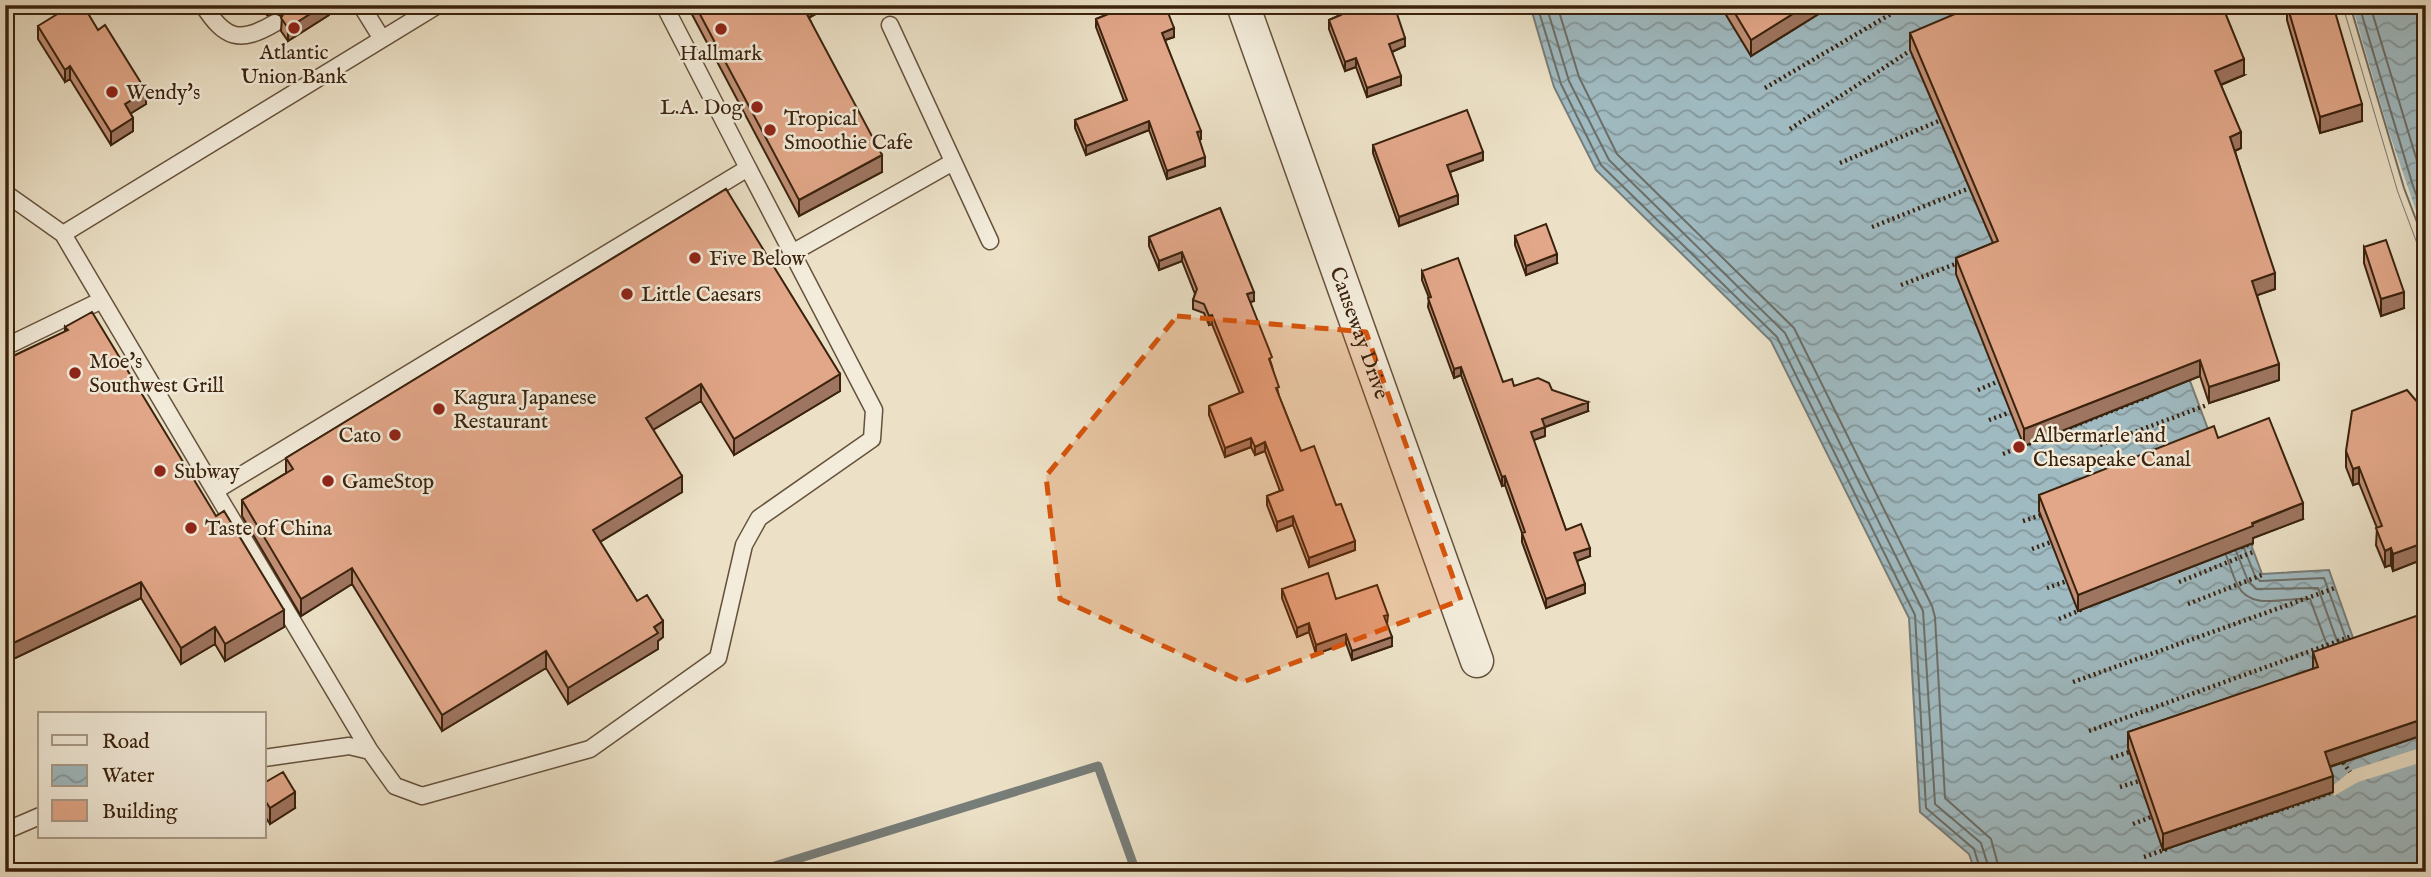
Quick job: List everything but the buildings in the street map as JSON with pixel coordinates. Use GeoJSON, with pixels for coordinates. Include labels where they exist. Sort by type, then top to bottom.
{"type":"FeatureCollection","features":[{"type":"Feature","properties":{"kind":"street","name":"Causeway Drive"},"geometry":{"type":"LineString","coordinates":[[1243,5],[1476,661]]}},
{"type":"Feature","properties":{"kind":"lane"},"geometry":{"type":"LineString","coordinates":[[203,5],[218,28],[237,36],[260,32],[275,23]]}},
{"type":"Feature","properties":{"kind":"lane"},"geometry":{"type":"LineString","coordinates":[[360,5],[382,39]]}},
{"type":"Feature","properties":{"kind":"lane"},"geometry":{"type":"LineString","coordinates":[[62,234],[438,5]]}},
{"type":"Feature","properties":{"kind":"lane"},"geometry":{"type":"LineString","coordinates":[[5,193],[62,234],[370,751],[395,786],[422,796],[590,749],[718,658],[744,545],[759,518],[872,439],[874,410],[664,5]]}},
{"type":"Feature","properties":{"kind":"lane"},"geometry":{"type":"LineString","coordinates":[[890,25],[990,241]]}},
{"type":"Feature","properties":{"kind":"lane"},"geometry":{"type":"LineString","coordinates":[[792,253],[953,162]]}},
{"type":"Feature","properties":{"kind":"lane"},"geometry":{"type":"LineString","coordinates":[[215,491],[748,168]]}},
{"type":"Feature","properties":{"kind":"lane"},"geometry":{"type":"LineString","coordinates":[[5,347],[102,300]]}},
{"type":"Feature","properties":{"kind":"lane"},"geometry":{"type":"LineString","coordinates":[[266,758],[349,746],[370,751]]}},
{"type":"Feature","properties":{"kind":"lane"},"geometry":{"type":"LineString","coordinates":[[5,831],[38,817]]}},
{"type":"Feature","properties":{"kind":"path"},"geometry":{"type":"LineString","coordinates":[[1765,88],[1906,5]]}},
{"type":"Feature","properties":{"kind":"path"},"geometry":{"type":"LineString","coordinates":[[1790,129],[1908,52]]}},
{"type":"Feature","properties":{"kind":"path"},"geometry":{"type":"LineString","coordinates":[[1840,163],[1941,120]]}},
{"type":"Feature","properties":{"kind":"path"},"geometry":{"type":"LineString","coordinates":[[1872,227],[1970,188]]}},
{"type":"Feature","properties":{"kind":"path"},"geometry":{"type":"LineString","coordinates":[[1901,285],[1960,262]]}},
{"type":"Feature","properties":{"kind":"path"},"geometry":{"type":"LineString","coordinates":[[1978,390],[1998,381]]}},
{"type":"Feature","properties":{"kind":"path"},"geometry":{"type":"LineString","coordinates":[[2003,454],[2161,391]]}},
{"type":"Feature","properties":{"kind":"path"},"geometry":{"type":"LineString","coordinates":[[2100,445],[2207,405]]}},
{"type":"Feature","properties":{"kind":"path"},"geometry":{"type":"LineString","coordinates":[[1989,420],[2011,412]]}},
{"type":"Feature","properties":{"kind":"path"},"geometry":{"type":"LineString","coordinates":[[2023,521],[2040,515]]}},
{"type":"Feature","properties":{"kind":"path"},"geometry":{"type":"LineString","coordinates":[[2032,549],[2051,541]]}},
{"type":"Feature","properties":{"kind":"path"},"geometry":{"type":"LineString","coordinates":[[2240,548],[2253,543]]}},
{"type":"Feature","properties":{"kind":"path"},"geometry":{"type":"LineString","coordinates":[[2179,582],[2253,552]]}},
{"type":"Feature","properties":{"kind":"path"},"geometry":{"type":"LineString","coordinates":[[2188,604],[2262,575]]}},
{"type":"Feature","properties":{"kind":"path"},"geometry":{"type":"LineString","coordinates":[[2048,588],[2067,581]]}},
{"type":"Feature","properties":{"kind":"path"},"geometry":{"type":"LineString","coordinates":[[2073,682],[2335,588]]}},
{"type":"Feature","properties":{"kind":"path"},"geometry":{"type":"LineString","coordinates":[[2059,619],[2091,606]]}},
{"type":"Feature","properties":{"kind":"path"},"geometry":{"type":"LineString","coordinates":[[2089,731],[2352,636]]}},
{"type":"Feature","properties":{"kind":"path"},"geometry":{"type":"LineString","coordinates":[[2337,747],[2350,772]]}},
{"type":"Feature","properties":{"kind":"path"},"geometry":{"type":"LineString","coordinates":[[2110,758],[2129,752]]}},
{"type":"Feature","properties":{"kind":"path"},"geometry":{"type":"LineString","coordinates":[[2120,787],[2139,781]]}},
{"type":"Feature","properties":{"kind":"path"},"geometry":{"type":"LineString","coordinates":[[2215,832],[2333,792]]}},
{"type":"Feature","properties":{"kind":"path"},"geometry":{"type":"LineString","coordinates":[[2133,824],[2151,817]]}},
{"type":"Feature","properties":{"kind":"path"},"geometry":{"type":"LineString","coordinates":[[2144,857],[2176,846]]}},
{"type":"Feature","properties":{"kind":"highlighted area"},"geometry":{"type":"Polygon","coordinates":[[[1177,316],[1366,332],[1461,600],[1243,682],[1060,599],[1046,476],[1177,316]]]}},
{"type":"Feature","properties":{"kind":"water","name":"Albermarle and Chesapeake Canal"},"geometry":{"type":"Polygon","coordinates":[[[1530,5],[2193,5],[2121,196],[2262,574],[2329,570],[2358,652],[2426,650],[2426,872],[1975,872],[1969,854],[1920,812],[1909,618],[1771,341],[1596,170],[1554,87],[1530,5]]]}},
{"type":"Feature","properties":{"kind":"water"},"geometry":{"type":"Polygon","coordinates":[[[2343,5],[2426,5],[2426,266],[2398,191],[2343,5]]]}},
{"type":"Feature","properties":{"kind":"pier"},"geometry":{"type":"Polygon","coordinates":[[[2343,5],[2352,5],[2388,129],[2426,240],[2426,266],[2398,191],[2343,5]]]}},
{"type":"Feature","properties":{"kind":"pier"},"geometry":{"type":"Polygon","coordinates":[[[2426,746],[2426,761],[2358,782],[2334,796],[2331,787],[2352,770],[2426,746]]]}},
{"type":"Feature","properties":{"kind":"waterway"},"geometry":{"type":"LineString","coordinates":[[755,872],[1098,766],[1136,872]]}},
{"type":"Feature","properties":{"kind":"place","name":"Atlantic Union Bank"},"geometry":{"type":"Point","coordinates":[294,28]}},
{"type":"Feature","properties":{"kind":"place","name":"Hallmark"},"geometry":{"type":"Point","coordinates":[721,29]}},
{"type":"Feature","properties":{"kind":"place","name":"Wendy's"},"geometry":{"type":"Point","coordinates":[112,92]}},
{"type":"Feature","properties":{"kind":"place","name":"L.A. Dog"},"geometry":{"type":"Point","coordinates":[757,107]}},
{"type":"Feature","properties":{"kind":"place","name":"Tropical Smoothie Cafe"},"geometry":{"type":"Point","coordinates":[770,130]}},
{"type":"Feature","properties":{"kind":"place","name":"Five Below"},"geometry":{"type":"Point","coordinates":[695,258]}},
{"type":"Feature","properties":{"kind":"place","name":"Little Caesars"},"geometry":{"type":"Point","coordinates":[627,294]}},
{"type":"Feature","properties":{"kind":"place","name":"Moe's Southwest Grill"},"geometry":{"type":"Point","coordinates":[75,373]}},
{"type":"Feature","properties":{"kind":"place","name":"Kagura Japanese Restaurant"},"geometry":{"type":"Point","coordinates":[439,409]}},
{"type":"Feature","properties":{"kind":"place","name":"Cato"},"geometry":{"type":"Point","coordinates":[395,435]}},
{"type":"Feature","properties":{"kind":"place","name":"Albermarle and Chesapeake Canal"},"geometry":{"type":"Point","coordinates":[2019,447]}},
{"type":"Feature","properties":{"kind":"place","name":"Subway"},"geometry":{"type":"Point","coordinates":[160,471]}},
{"type":"Feature","properties":{"kind":"place","name":"GameStop"},"geometry":{"type":"Point","coordinates":[328,481]}},
{"type":"Feature","properties":{"kind":"place","name":"Taste of China"},"geometry":{"type":"Point","coordinates":[191,528]}}]}
